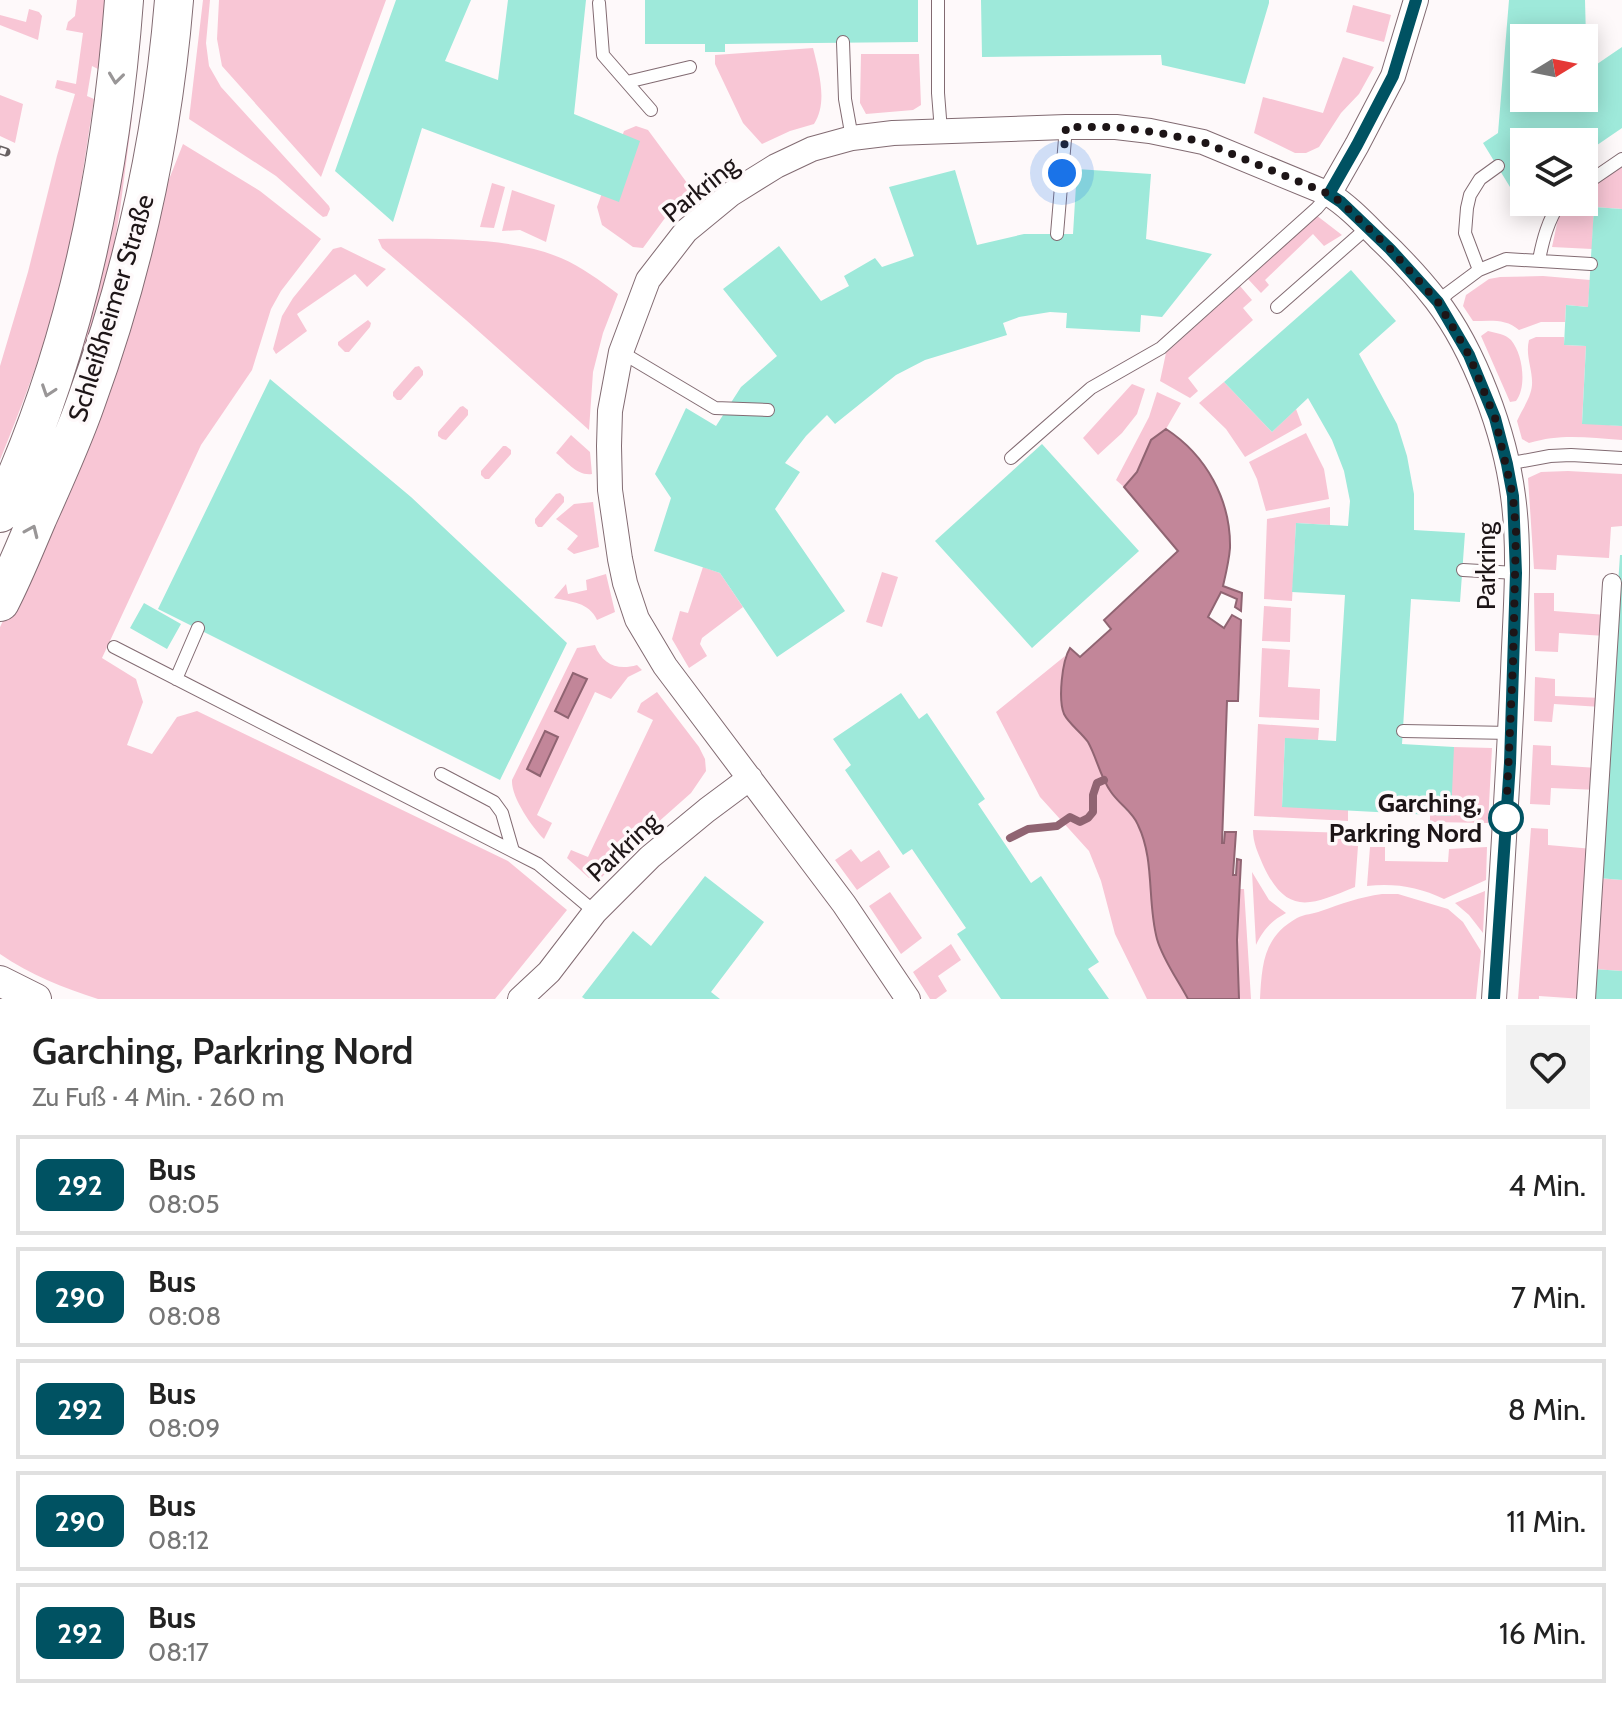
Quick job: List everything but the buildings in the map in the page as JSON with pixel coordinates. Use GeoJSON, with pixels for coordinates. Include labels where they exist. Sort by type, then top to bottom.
{"type":"FeatureCollection","features":[{"type":"Feature","properties":{"kind":"main road","name":"Schleißheimer Straße"},"geometry":{"type":"LineString","coordinates":[[0,513],[23,463],[72,319],[106,157],[124,0]]}},
{"type":"Feature","properties":{"kind":"main road","name":"Schleißheimer Straße"},"geometry":{"type":"LineString","coordinates":[[0,602],[63,462],[87,401],[109,331],[148,186],[174,0]]}},
{"type":"Feature","properties":{"kind":"street"},"geometry":{"type":"LineString","coordinates":[[1329,194],[1393,76],[1416,0]]}},
{"type":"Feature","properties":{"kind":"street","name":"Parkring"},"geometry":{"type":"LineString","coordinates":[[908,999],[844,904],[665,666],[637,619],[625,583],[610,490],[610,411],[621,352],[648,280],[686,231],[731,194],[776,166],[812,149],[852,138],[893,133],[1066,127],[1127,129],[1203,142],[1329,194],[1368,227],[1438,302],[1469,355],[1495,418],[1507,464],[1513,496],[1516,573],[1511,733],[1494,999]]}},
{"type":"Feature","properties":{"kind":"street"},"geometry":{"type":"LineString","coordinates":[[1586,999],[1612,583]]}},
{"type":"Feature","properties":{"kind":"street","name":"Parkring"},"geometry":{"type":"LineString","coordinates":[[520,999],[549,972],[595,912],[650,857],[750,778]]}},
{"type":"Feature","properties":{"kind":"street","name":"Parkring"},"geometry":{"type":"LineString","coordinates":[[538,999],[549,972]]}},
{"type":"Feature","properties":{"kind":"street"},"geometry":{"type":"LineString","coordinates":[[0,981],[36,999]]}},
{"type":"Feature","properties":{"kind":"lane"},"geometry":{"type":"LineString","coordinates":[[938,0],[941,131]]}},
{"type":"Feature","properties":{"kind":"lane"},"geometry":{"type":"LineString","coordinates":[[599,3],[603,55],[651,110]]}},
{"type":"Feature","properties":{"kind":"lane"},"geometry":{"type":"LineString","coordinates":[[843,42],[845,99],[852,138]]}},
{"type":"Feature","properties":{"kind":"lane"},"geometry":{"type":"LineString","coordinates":[[627,82],[690,67]]}},
{"type":"Feature","properties":{"kind":"lane"},"geometry":{"type":"LineString","coordinates":[[1057,234],[1066,127]]}},
{"type":"Feature","properties":{"kind":"lane"},"geometry":{"type":"LineString","coordinates":[[1598,175],[1622,159]]}},
{"type":"Feature","properties":{"kind":"lane"},"geometry":{"type":"LineString","coordinates":[[1479,270],[1465,233],[1467,208],[1470,195],[1480,179],[1498,166]]}},
{"type":"Feature","properties":{"kind":"lane"},"geometry":{"type":"LineString","coordinates":[[1011,458],[1091,388],[1161,348],[1329,194]]}},
{"type":"Feature","properties":{"kind":"lane"},"geometry":{"type":"LineString","coordinates":[[1539,260],[1551,216]]}},
{"type":"Feature","properties":{"kind":"lane"},"geometry":{"type":"LineString","coordinates":[[1277,307],[1368,227]]}},
{"type":"Feature","properties":{"kind":"lane"},"geometry":{"type":"LineString","coordinates":[[1438,302],[1479,270],[1506,259],[1591,264]]}},
{"type":"Feature","properties":{"kind":"lane"},"geometry":{"type":"LineString","coordinates":[[621,352],[715,408],[768,410]]}},
{"type":"Feature","properties":{"kind":"lane"},"geometry":{"type":"LineString","coordinates":[[1507,464],[1561,456],[1622,458]]}},
{"type":"Feature","properties":{"kind":"lane"},"geometry":{"type":"LineString","coordinates":[[1463,570],[1516,573]]}},
{"type":"Feature","properties":{"kind":"lane"},"geometry":{"type":"LineString","coordinates":[[176,679],[198,628]]}},
{"type":"Feature","properties":{"kind":"lane"},"geometry":{"type":"LineString","coordinates":[[114,647],[538,864],[595,912]]}},
{"type":"Feature","properties":{"kind":"lane"},"geometry":{"type":"LineString","coordinates":[[1403,731],[1511,733]]}},
{"type":"Feature","properties":{"kind":"lane"},"geometry":{"type":"LineString","coordinates":[[441,774],[494,802],[502,813],[513,851]]}},
{"type":"Feature","properties":{"kind":"shaded area"},"geometry":{"type":"Polygon","coordinates":[[[77,0],[106,0],[100,70],[92,66],[87,96],[94,99],[67,258],[54,310],[0,460],[0,366],[75,94],[55,88],[57,80],[76,84],[83,33],[66,30],[68,22],[75,16],[77,0]]]}},
{"type":"Feature","properties":{"kind":"shaded area"},"geometry":{"type":"Polygon","coordinates":[[[203,0],[210,0],[206,43],[209,66],[221,87],[329,206],[327,216],[323,217],[276,176],[189,119],[203,0]]]}},
{"type":"Feature","properties":{"kind":"shaded area"},"geometry":{"type":"Polygon","coordinates":[[[219,0],[386,0],[321,177],[222,66],[217,39],[219,0]]]}},
{"type":"Feature","properties":{"kind":"shaded area"},"geometry":{"type":"Polygon","coordinates":[[[1353,5],[1391,15],[1384,42],[1346,32],[1353,5]]]}},
{"type":"Feature","properties":{"kind":"shaded area"},"geometry":{"type":"Polygon","coordinates":[[[29,9],[42,16],[38,40],[0,25],[0,15],[26,22],[29,9]]]}},
{"type":"Feature","properties":{"kind":"shaded area"},"geometry":{"type":"Polygon","coordinates":[[[813,48],[821,97],[821,107],[814,124],[762,144],[743,123],[715,64],[715,55],[813,48]]]}},
{"type":"Feature","properties":{"kind":"shaded area"},"geometry":{"type":"Polygon","coordinates":[[[861,54],[919,54],[921,105],[913,110],[866,114],[860,103],[861,54]]]}},
{"type":"Feature","properties":{"kind":"shaded area"},"geometry":{"type":"Polygon","coordinates":[[[1343,57],[1374,67],[1359,94],[1341,113],[1319,147],[1306,153],[1295,153],[1254,133],[1263,97],[1323,113],[1343,57]]]}},
{"type":"Feature","properties":{"kind":"shaded area"},"geometry":{"type":"Polygon","coordinates":[[[0,95],[23,104],[15,143],[0,136],[0,95]]]}},
{"type":"Feature","properties":{"kind":"shaded area"},"geometry":{"type":"Polygon","coordinates":[[[129,116],[132,117],[110,268],[72,396],[65,394],[129,116]]]}},
{"type":"Feature","properties":{"kind":"shaded area"},"geometry":{"type":"Polygon","coordinates":[[[636,126],[648,130],[693,191],[665,218],[643,248],[633,247],[602,225],[597,207],[624,131],[636,126]]]}},
{"type":"Feature","properties":{"kind":"shaded area"},"geometry":{"type":"Polygon","coordinates":[[[183,144],[260,191],[321,239],[271,309],[252,370],[201,445],[102,658],[136,679],[143,702],[127,745],[152,754],[177,717],[197,711],[508,861],[567,910],[495,999],[98,999],[48,980],[0,954],[0,627],[22,582],[183,144]]]}},
{"type":"Feature","properties":{"kind":"shaded area"},"geometry":{"type":"Polygon","coordinates":[[[1622,167],[1622,209],[1598,207],[1598,183],[1622,167]]]}},
{"type":"Feature","properties":{"kind":"shaded area"},"geometry":{"type":"Polygon","coordinates":[[[492,183],[505,187],[494,228],[480,227],[492,183]]]}},
{"type":"Feature","properties":{"kind":"shaded area"},"geometry":{"type":"Polygon","coordinates":[[[512,190],[555,205],[546,242],[520,230],[502,231],[512,190]]]}},
{"type":"Feature","properties":{"kind":"shaded area"},"geometry":{"type":"Polygon","coordinates":[[[1316,215],[1342,235],[1324,246],[1313,234],[1265,280],[1269,285],[1261,293],[1248,279],[1316,215]]]}},
{"type":"Feature","properties":{"kind":"shaded area"},"geometry":{"type":"Polygon","coordinates":[[[1559,216],[1594,216],[1592,249],[1552,247],[1559,216]]]}},
{"type":"Feature","properties":{"kind":"shaded area"},"geometry":{"type":"Polygon","coordinates":[[[378,239],[471,240],[541,251],[569,262],[618,294],[593,372],[589,430],[382,248],[378,239]]]}},
{"type":"Feature","properties":{"kind":"shaded area"},"geometry":{"type":"Polygon","coordinates":[[[341,247],[386,269],[367,287],[355,274],[297,314],[307,331],[276,354],[273,349],[282,316],[333,249],[341,247]]]}},
{"type":"Feature","properties":{"kind":"shaded area"},"geometry":{"type":"Polygon","coordinates":[[[1543,276],[1590,280],[1588,307],[1566,305],[1565,322],[1541,322],[1519,330],[1503,322],[1473,321],[1463,306],[1466,295],[1489,279],[1543,276]]]}},
{"type":"Feature","properties":{"kind":"shaded area"},"geometry":{"type":"Polygon","coordinates":[[[1240,286],[1252,300],[1243,308],[1253,320],[1188,378],[1198,391],[1190,398],[1160,381],[1166,353],[1240,286]]]}},
{"type":"Feature","properties":{"kind":"shaded area"},"geometry":{"type":"Polygon","coordinates":[[[368,320],[370,327],[349,352],[345,352],[338,342],[368,320]]]}},
{"type":"Feature","properties":{"kind":"shaded area"},"geometry":{"type":"Polygon","coordinates":[[[1488,331],[1509,338],[1518,353],[1522,388],[1516,401],[1510,402],[1481,336],[1488,331]]]}},
{"type":"Feature","properties":{"kind":"shaded area"},"geometry":{"type":"Polygon","coordinates":[[[1564,337],[1564,345],[1586,346],[1582,423],[1622,426],[1622,440],[1564,437],[1529,443],[1522,439],[1517,421],[1531,390],[1528,346],[1529,340],[1564,337]]]}},
{"type":"Feature","properties":{"kind":"shaded area"},"geometry":{"type":"Polygon","coordinates":[[[419,366],[423,375],[401,400],[397,400],[393,392],[419,366]]]}},
{"type":"Feature","properties":{"kind":"shaded area"},"geometry":{"type":"Polygon","coordinates":[[[1224,382],[1272,432],[1296,409],[1302,425],[1245,457],[1226,429],[1199,403],[1224,382]]]}},
{"type":"Feature","properties":{"kind":"shaded area"},"geometry":{"type":"Polygon","coordinates":[[[1132,384],[1145,389],[1137,414],[1098,455],[1083,438],[1132,384]]]}},
{"type":"Feature","properties":{"kind":"shaded area"},"geometry":{"type":"Polygon","coordinates":[[[1157,392],[1181,403],[1166,429],[1151,440],[1137,472],[1124,487],[1116,480],[1149,417],[1157,392]]]}},
{"type":"Feature","properties":{"kind":"shaded area"},"geometry":{"type":"Polygon","coordinates":[[[463,406],[468,410],[468,415],[446,440],[442,439],[438,432],[463,406]]]}},
{"type":"Feature","properties":{"kind":"shaded area"},"geometry":{"type":"Polygon","coordinates":[[[1166,429],[1204,465],[1221,496],[1230,548],[1223,586],[1242,593],[1241,611],[1235,607],[1237,599],[1221,592],[1208,617],[1224,628],[1232,615],[1241,620],[1238,701],[1227,701],[1222,843],[1225,832],[1236,832],[1233,875],[1236,875],[1237,859],[1241,860],[1237,940],[1239,999],[1188,999],[1157,939],[1147,852],[1138,825],[1107,786],[1088,742],[1066,718],[1062,707],[1063,671],[1070,648],[1080,657],[1111,629],[1104,620],[1178,551],[1124,487],[1137,472],[1151,440],[1166,429]]]}},
{"type":"Feature","properties":{"kind":"shaded area"},"geometry":{"type":"Polygon","coordinates":[[[1306,433],[1324,469],[1329,499],[1266,511],[1249,462],[1306,433]]]}},
{"type":"Feature","properties":{"kind":"shaded area"},"geometry":{"type":"Polygon","coordinates":[[[571,435],[590,452],[592,474],[577,471],[556,453],[571,435]]]}},
{"type":"Feature","properties":{"kind":"shaded area"},"geometry":{"type":"Polygon","coordinates":[[[503,446],[511,450],[511,454],[489,479],[485,479],[481,471],[503,446]]]}},
{"type":"Feature","properties":{"kind":"shaded area"},"geometry":{"type":"Polygon","coordinates":[[[1541,472],[1622,474],[1622,526],[1611,527],[1609,558],[1557,555],[1556,570],[1534,569],[1528,478],[1541,472]]]}},
{"type":"Feature","properties":{"kind":"shaded area"},"geometry":{"type":"Polygon","coordinates":[[[560,493],[564,502],[542,527],[538,527],[535,519],[560,493]]]}},
{"type":"Feature","properties":{"kind":"shaded area"},"geometry":{"type":"Polygon","coordinates":[[[593,502],[599,547],[574,554],[567,549],[578,536],[556,519],[574,504],[593,502]]]}},
{"type":"Feature","properties":{"kind":"shaded area"},"geometry":{"type":"Polygon","coordinates":[[[1330,507],[1330,525],[1296,523],[1292,601],[1264,599],[1267,519],[1330,507]]]}},
{"type":"Feature","properties":{"kind":"shaded area"},"geometry":{"type":"Polygon","coordinates":[[[703,567],[720,573],[743,607],[702,638],[700,644],[707,656],[689,668],[672,639],[680,611],[688,613],[703,567]]]}},
{"type":"Feature","properties":{"kind":"shaded area"},"geometry":{"type":"Polygon","coordinates":[[[882,572],[898,577],[882,627],[866,622],[882,572]]]}},
{"type":"Feature","properties":{"kind":"shaded area"},"geometry":{"type":"Polygon","coordinates":[[[606,574],[615,612],[597,620],[584,606],[554,598],[566,584],[568,594],[587,590],[586,580],[606,574]]]}},
{"type":"Feature","properties":{"kind":"shaded area"},"geometry":{"type":"Polygon","coordinates":[[[1534,593],[1554,593],[1554,611],[1606,615],[1605,636],[1559,633],[1558,652],[1535,651],[1534,593]]]}},
{"type":"Feature","properties":{"kind":"shaded area"},"geometry":{"type":"Polygon","coordinates":[[[1264,606],[1291,608],[1290,642],[1262,641],[1264,606]]]}},
{"type":"Feature","properties":{"kind":"shaded area"},"geometry":{"type":"Polygon","coordinates":[[[595,645],[611,664],[623,667],[637,665],[642,670],[628,677],[611,699],[595,692],[537,815],[552,823],[544,839],[528,820],[512,780],[577,648],[595,645]]]}},
{"type":"Feature","properties":{"kind":"shaded area"},"geometry":{"type":"Polygon","coordinates":[[[1262,648],[1290,650],[1288,687],[1320,689],[1319,720],[1259,717],[1262,648]]]}},
{"type":"Feature","properties":{"kind":"shaded area"},"geometry":{"type":"Polygon","coordinates":[[[1065,656],[1061,695],[1064,714],[1088,742],[1104,780],[1137,821],[1145,841],[1158,942],[1188,999],[1147,999],[1115,934],[1101,881],[1089,851],[1040,797],[996,712],[1065,656]]]}},
{"type":"Feature","properties":{"kind":"shaded area"},"geometry":{"type":"Polygon","coordinates":[[[573,673],[587,679],[568,718],[555,711],[573,673]]]}},
{"type":"Feature","properties":{"kind":"shaded area"},"geometry":{"type":"Polygon","coordinates":[[[1535,677],[1555,679],[1555,696],[1602,698],[1601,707],[1554,704],[1552,722],[1534,721],[1535,677]]]}},
{"type":"Feature","properties":{"kind":"shaded area"},"geometry":{"type":"Polygon","coordinates":[[[657,692],[699,747],[706,771],[691,793],[600,879],[589,878],[567,858],[571,850],[588,857],[653,720],[637,712],[641,703],[657,692]]]}},
{"type":"Feature","properties":{"kind":"shaded area"},"geometry":{"type":"Polygon","coordinates":[[[1258,724],[1319,728],[1318,740],[1285,739],[1282,806],[1348,810],[1348,821],[1254,816],[1258,724]]]}},
{"type":"Feature","properties":{"kind":"shaded area"},"geometry":{"type":"Polygon","coordinates":[[[545,731],[558,737],[540,776],[527,769],[545,731]]]}},
{"type":"Feature","properties":{"kind":"shaded area"},"geometry":{"type":"Polygon","coordinates":[[[1533,745],[1551,746],[1551,765],[1598,768],[1598,790],[1551,788],[1550,805],[1530,804],[1533,745]]]}},
{"type":"Feature","properties":{"kind":"shaded area"},"geometry":{"type":"Polygon","coordinates":[[[1454,747],[1492,748],[1488,823],[1430,822],[1454,747]]]}},
{"type":"Feature","properties":{"kind":"shaded area"},"geometry":{"type":"Polygon","coordinates":[[[1531,828],[1548,829],[1548,845],[1593,849],[1583,999],[1539,996],[1539,999],[1518,999],[1531,828]]]}},
{"type":"Feature","properties":{"kind":"shaded area"},"geometry":{"type":"Polygon","coordinates":[[[1253,830],[1348,833],[1347,845],[1358,846],[1355,887],[1313,902],[1291,900],[1272,882],[1258,852],[1253,830]]]}},
{"type":"Feature","properties":{"kind":"shaded area"},"geometry":{"type":"Polygon","coordinates":[[[1370,847],[1385,847],[1385,861],[1448,862],[1449,849],[1487,847],[1486,880],[1444,899],[1407,887],[1367,886],[1370,847]]]}},
{"type":"Feature","properties":{"kind":"shaded area"},"geometry":{"type":"Polygon","coordinates":[[[851,849],[861,862],[879,850],[890,867],[857,890],[835,860],[851,849]]]}},
{"type":"Feature","properties":{"kind":"shaded area"},"geometry":{"type":"Polygon","coordinates":[[[1252,872],[1269,900],[1286,913],[1268,926],[1256,945],[1252,872]]]}},
{"type":"Feature","properties":{"kind":"shaded area"},"geometry":{"type":"Polygon","coordinates":[[[1598,878],[1622,880],[1622,971],[1593,969],[1598,878]]]}},
{"type":"Feature","properties":{"kind":"shaded area"},"geometry":{"type":"Polygon","coordinates":[[[1239,889],[1244,889],[1251,999],[1239,999],[1239,889]]]}},
{"type":"Feature","properties":{"kind":"shaded area"},"geometry":{"type":"Polygon","coordinates":[[[1485,891],[1483,933],[1455,903],[1485,891]]]}},
{"type":"Feature","properties":{"kind":"shaded area"},"geometry":{"type":"Polygon","coordinates":[[[890,892],[922,938],[901,954],[869,906],[890,892]]]}},
{"type":"Feature","properties":{"kind":"shaded area"},"geometry":{"type":"Polygon","coordinates":[[[1382,894],[1398,894],[1448,909],[1463,922],[1481,951],[1476,999],[1260,999],[1266,953],[1277,934],[1286,926],[1303,916],[1382,894]]]}},
{"type":"Feature","properties":{"kind":"shaded area"},"geometry":{"type":"Polygon","coordinates":[[[951,944],[961,960],[938,976],[947,991],[936,999],[930,999],[913,972],[951,944]]]}},
{"type":"Feature","properties":{"kind":"waterway"},"geometry":{"type":"LineString","coordinates":[[1010,838],[1028,829],[1057,826],[1070,817],[1080,822],[1088,818],[1093,812],[1097,783],[1104,780]]}},
{"type":"Feature","properties":{"kind":"railway"},"geometry":{"type":"LineString","coordinates":[[0,150],[6,152]]}},
{"type":"Feature","properties":{"kind":"bus line","name":"292"},"geometry":{"type":"LineString","coordinates":[[1416,0],[1393,76],[1329,194],[1390,249],[1438,302],[1469,355],[1495,418],[1507,464],[1516,532],[1516,573],[1510,763],[1494,999]]}},
{"type":"Feature","properties":{"kind":"place","name":"Garching, Parkring Nord"},"geometry":{"type":"Point","coordinates":[1506,818]}},
{"type":"Feature","properties":{"kind":"route"},"geometry":{"type":"LineString","coordinates":[[1062,173],[1066,127],[1116,127],[1203,142],[1329,194],[1341,202],[1390,249],[1438,302],[1469,355],[1495,418],[1513,496],[1516,573],[1506,818]]}}]}
